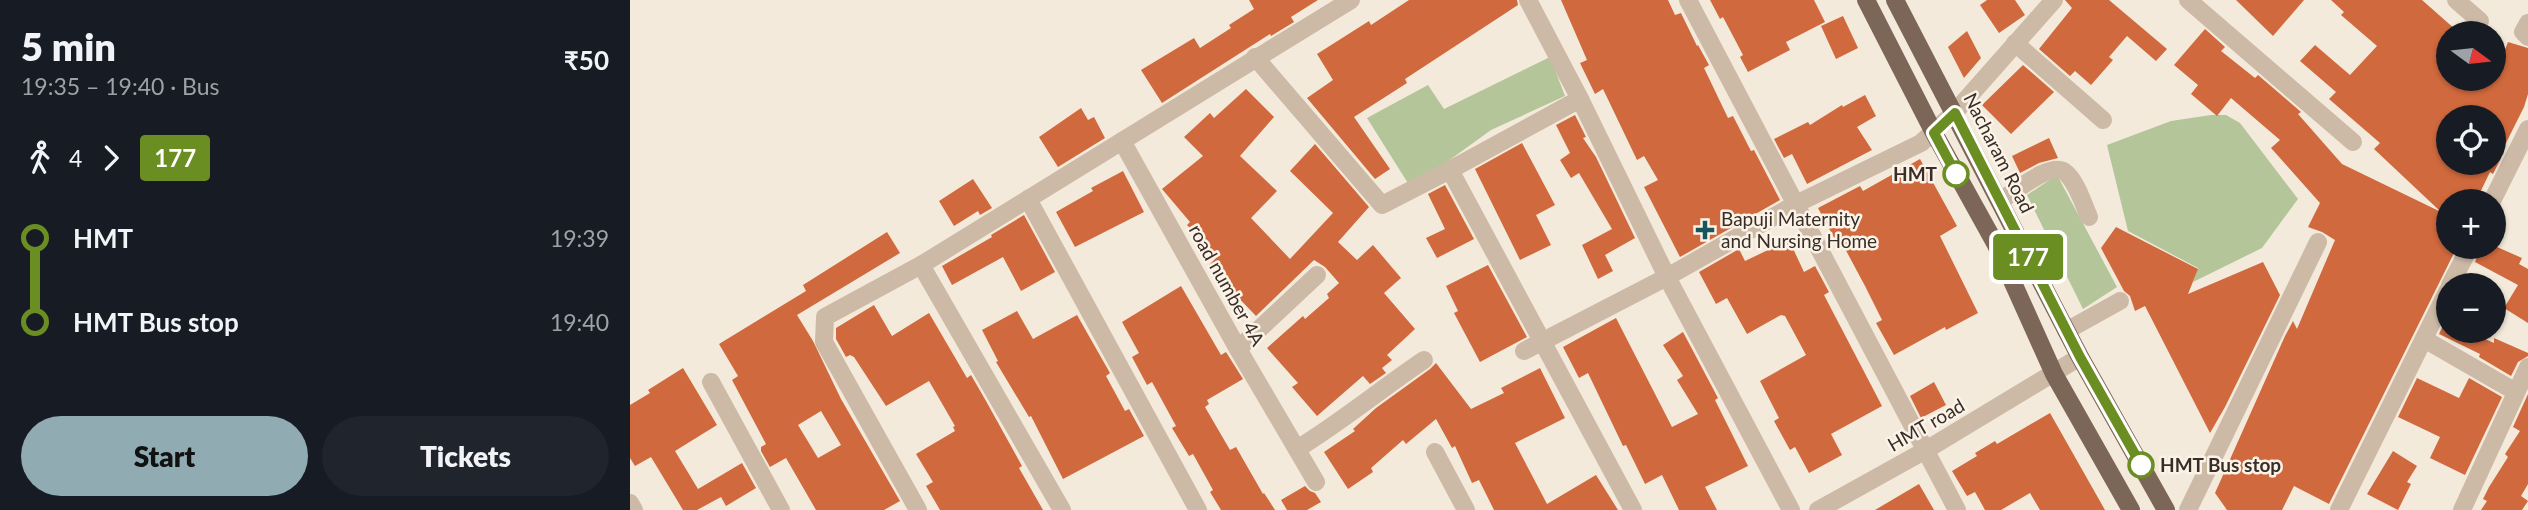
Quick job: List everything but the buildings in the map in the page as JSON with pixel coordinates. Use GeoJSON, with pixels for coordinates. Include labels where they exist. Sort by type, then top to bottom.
{"type":"FeatureCollection","features":[{"type":"Feature","properties":{"kind":"main road"},"geometry":{"type":"LineString","coordinates":[[1866,0],[1934,133],[1996,245],[2054,374],[2131,510]]}},
{"type":"Feature","properties":{"kind":"main road","name":"Nacharam Road"},"geometry":{"type":"LineString","coordinates":[[1895,0],[2080,357],[2166,510]]}},
{"type":"Feature","properties":{"kind":"street"},"geometry":{"type":"LineString","coordinates":[[918,510],[824,342],[825,317],[921,265],[1351,0]]}},
{"type":"Feature","properties":{"kind":"street"},"geometry":{"type":"LineString","coordinates":[[1528,0],[1667,277],[1791,510]]}},
{"type":"Feature","properties":{"kind":"street"},"geometry":{"type":"LineString","coordinates":[[1688,0],[1957,510]]}},
{"type":"Feature","properties":{"kind":"street"},"geometry":{"type":"LineString","coordinates":[[1524,351],[1667,277],[1796,204],[1921,143],[1955,113],[2054,0]]}},
{"type":"Feature","properties":{"kind":"street"},"geometry":{"type":"LineString","coordinates":[[2188,0],[2353,142]]}},
{"type":"Feature","properties":{"kind":"street"},"geometry":{"type":"LineString","coordinates":[[2456,0],[2480,21]]}},
{"type":"Feature","properties":{"kind":"street"},"geometry":{"type":"LineString","coordinates":[[2528,23],[2523,32],[2528,37]]}},
{"type":"Feature","properties":{"kind":"street"},"geometry":{"type":"LineString","coordinates":[[2015,43],[2103,120]]}},
{"type":"Feature","properties":{"kind":"street"},"geometry":{"type":"LineString","coordinates":[[1255,57],[1382,205],[1580,99]]}},
{"type":"Feature","properties":{"kind":"street"},"geometry":{"type":"LineString","coordinates":[[2498,189],[2527,134]]}},
{"type":"Feature","properties":{"kind":"street","name":"road number 4A"},"geometry":{"type":"LineString","coordinates":[[1122,141],[1316,482]]}},
{"type":"Feature","properties":{"kind":"street"},"geometry":{"type":"LineString","coordinates":[[2000,201],[2049,170],[2059,169],[2068,175],[2089,217]]}},
{"type":"Feature","properties":{"kind":"street"},"geometry":{"type":"LineString","coordinates":[[1450,170],[1633,510]]}},
{"type":"Feature","properties":{"kind":"street"},"geometry":{"type":"LineString","coordinates":[[1028,199],[1198,510]]}},
{"type":"Feature","properties":{"kind":"street"},"geometry":{"type":"LineString","coordinates":[[2188,510],[2318,242]]}},
{"type":"Feature","properties":{"kind":"street"},"geometry":{"type":"LineString","coordinates":[[921,265],[1062,510]]}},
{"type":"Feature","properties":{"kind":"street"},"geometry":{"type":"LineString","coordinates":[[1238,349],[1317,275]]}},
{"type":"Feature","properties":{"kind":"street"},"geometry":{"type":"LineString","coordinates":[[2067,331],[2120,301]]}},
{"type":"Feature","properties":{"kind":"street"},"geometry":{"type":"LineString","coordinates":[[2339,510],[2436,314]]}},
{"type":"Feature","properties":{"kind":"street"},"geometry":{"type":"LineString","coordinates":[[2424,339],[2516,392]]}},
{"type":"Feature","properties":{"kind":"street","name":"HMT road"},"geometry":{"type":"LineString","coordinates":[[1818,510],[1926,450],[2080,357]]}},
{"type":"Feature","properties":{"kind":"street"},"geometry":{"type":"LineString","coordinates":[[1297,449],[1339,423],[1366,400],[1424,360]]}},
{"type":"Feature","properties":{"kind":"street"},"geometry":{"type":"LineString","coordinates":[[2462,510],[2527,370]]}},
{"type":"Feature","properties":{"kind":"street"},"geometry":{"type":"LineString","coordinates":[[711,382],[780,510]]}},
{"type":"Feature","properties":{"kind":"street"},"geometry":{"type":"LineString","coordinates":[[1435,452],[1466,510]]}},
{"type":"Feature","properties":{"kind":"street"},"geometry":{"type":"LineString","coordinates":[[630,503],[634,510]]}},
{"type":"Feature","properties":{"kind":"green space"},"geometry":{"type":"Polygon","coordinates":[[[1550,57],[1565,96],[1491,130],[1411,188],[1367,118],[1428,85],[1444,109],[1550,57]]]}},
{"type":"Feature","properties":{"kind":"green space"},"geometry":{"type":"Polygon","coordinates":[[[2226,115],[2240,123],[2298,199],[2262,248],[2193,282],[2198,268],[2128,231],[2107,145],[2171,121],[2226,115]]]}},
{"type":"Feature","properties":{"kind":"green space"},"geometry":{"type":"Polygon","coordinates":[[[2057,175],[2117,287],[2083,309],[2027,195],[2057,175]]]}},
{"type":"Feature","properties":{"kind":"bus line","name":"177"},"geometry":{"type":"LineString","coordinates":[[1956,174],[1934,133],[1955,113],[2080,357],[2141,465]]}},
{"type":"Feature","properties":{"kind":"place","name":"HMT"},"geometry":{"type":"Point","coordinates":[1956,174]}},
{"type":"Feature","properties":{"kind":"place","name":"Bapuji Maternity and Nursing Home"},"geometry":{"type":"Point","coordinates":[1705,230]}},
{"type":"Feature","properties":{"kind":"place","name":"HMT Bus stop"},"geometry":{"type":"Point","coordinates":[2141,465]}}]}
